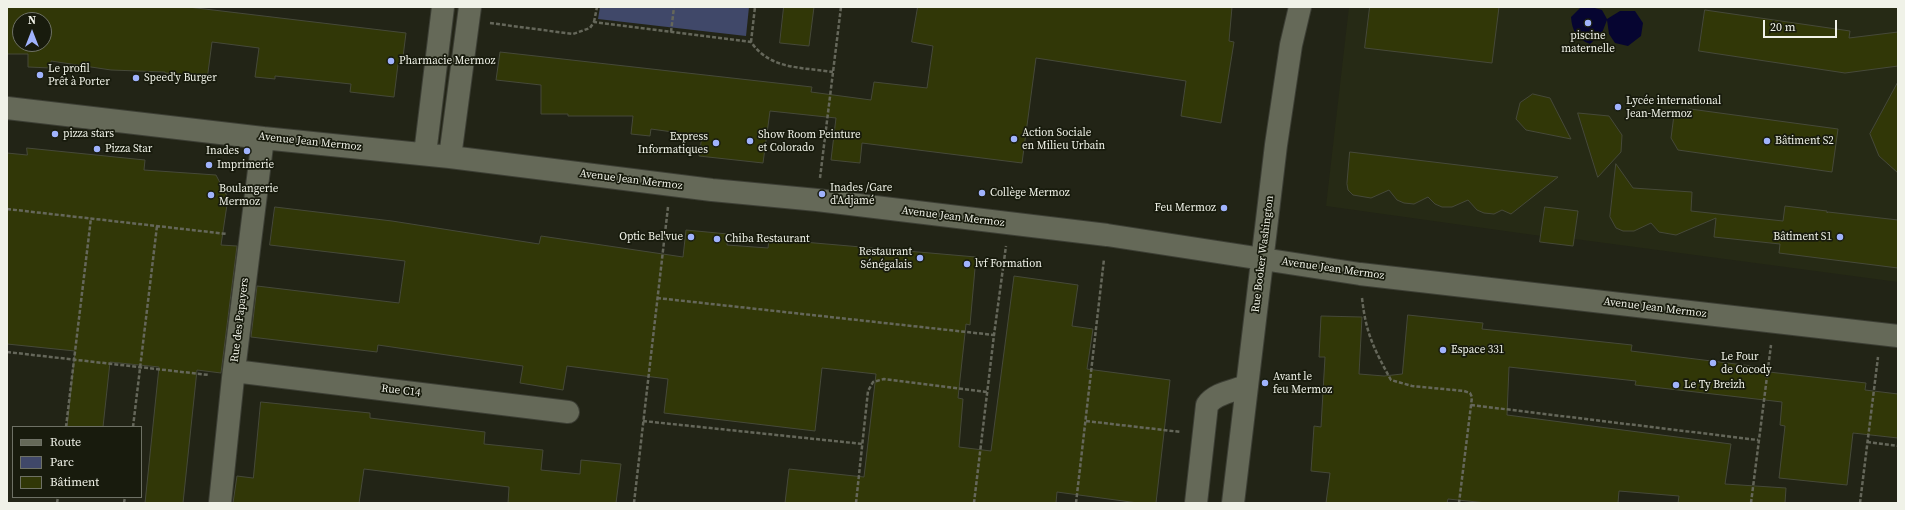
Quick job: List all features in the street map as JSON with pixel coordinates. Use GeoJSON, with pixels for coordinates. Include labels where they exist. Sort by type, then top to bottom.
{"type":"FeatureCollection","features":[{"type":"Feature","properties":{"kind":"street"},"geometry":{"type":"LineString","coordinates":[[425,154],[444,7]]}},
{"type":"Feature","properties":{"kind":"street","name":"Rue Booker Washington"},"geometry":{"type":"LineString","coordinates":[[1233,503],[1262,259],[1291,45],[1300,7]]}},
{"type":"Feature","properties":{"kind":"street"},"geometry":{"type":"LineString","coordinates":[[450,156],[469,14]]}},
{"type":"Feature","properties":{"kind":"street","name":"Avenue Jean Mermoz"},"geometry":{"type":"LineString","coordinates":[[7,108],[263,138],[450,156],[670,186],[817,200],[1107,235],[1360,274],[1889,335]]}},
{"type":"Feature","properties":{"kind":"street","name":"Rue des Papayers"},"geometry":{"type":"LineString","coordinates":[[220,503],[233,374],[263,138]]}},
{"type":"Feature","properties":{"kind":"street","name":"Rue C14"},"geometry":{"type":"LineString","coordinates":[[233,374],[568,412]]}},
{"type":"Feature","properties":{"kind":"street"},"geometry":{"type":"LineString","coordinates":[[1196,503],[1204,434],[1210,400],[1246,386]]}},
{"type":"Feature","properties":{"kind":"path"},"geometry":{"type":"LineString","coordinates":[[469,14],[573,34],[590,28],[594,22],[597,7]]}},
{"type":"Feature","properties":{"kind":"path"},"geometry":{"type":"LineString","coordinates":[[671,32],[674,7]]}},
{"type":"Feature","properties":{"kind":"path"},"geometry":{"type":"LineString","coordinates":[[755,7],[751,42],[759,54],[776,63],[833,72]]}},
{"type":"Feature","properties":{"kind":"path"},"geometry":{"type":"LineString","coordinates":[[817,200],[841,7]]}},
{"type":"Feature","properties":{"kind":"path"},"geometry":{"type":"LineString","coordinates":[[594,22],[751,42]]}},
{"type":"Feature","properties":{"kind":"path"},"geometry":{"type":"LineString","coordinates":[[634,503],[670,186]]}},
{"type":"Feature","properties":{"kind":"path"},"geometry":{"type":"LineString","coordinates":[[7,209],[250,237]]}},
{"type":"Feature","properties":{"kind":"path"},"geometry":{"type":"LineString","coordinates":[[66,426],[90,218]]}},
{"type":"Feature","properties":{"kind":"path"},"geometry":{"type":"LineString","coordinates":[[974,503],[994,335],[1010,224]]}},
{"type":"Feature","properties":{"kind":"path"},"geometry":{"type":"LineString","coordinates":[[133,426],[156,226]]}},
{"type":"Feature","properties":{"kind":"path"},"geometry":{"type":"LineString","coordinates":[[1076,503],[1107,235]]}},
{"type":"Feature","properties":{"kind":"path"},"geometry":{"type":"LineString","coordinates":[[1360,274],[1364,322],[1369,338],[1391,380],[1412,386],[1470,393],[1472,397],[1459,503]]}},
{"type":"Feature","properties":{"kind":"path"},"geometry":{"type":"LineString","coordinates":[[657,298],[994,335]]}},
{"type":"Feature","properties":{"kind":"path"},"geometry":{"type":"LineString","coordinates":[[1751,503],[1774,322]]}},
{"type":"Feature","properties":{"kind":"path"},"geometry":{"type":"LineString","coordinates":[[1860,503],[1867,442],[1889,335]]}},
{"type":"Feature","properties":{"kind":"path"},"geometry":{"type":"LineString","coordinates":[[7,352],[140,367],[233,374]]}},
{"type":"Feature","properties":{"kind":"path"},"geometry":{"type":"LineString","coordinates":[[856,503],[868,391],[873,382],[884,379],[987,392]]}},
{"type":"Feature","properties":{"kind":"path"},"geometry":{"type":"LineString","coordinates":[[1471,405],[1758,440]]}},
{"type":"Feature","properties":{"kind":"path"},"geometry":{"type":"LineString","coordinates":[[644,421],[863,444]]}},
{"type":"Feature","properties":{"kind":"path"},"geometry":{"type":"LineString","coordinates":[[1086,421],[1204,434]]}},
{"type":"Feature","properties":{"kind":"path"},"geometry":{"type":"LineString","coordinates":[[1867,442],[1898,446]]}},
{"type":"Feature","properties":{"kind":"shaded area","name":"Lycée international Jean-Mermoz"},"geometry":{"type":"Polygon","coordinates":[[[1349,7],[1898,7],[1898,282],[1575,239],[1574,246],[1540,242],[1541,236],[1326,206],[1349,7]]]}},
{"type":"Feature","properties":{"kind":"shaded area"},"geometry":{"type":"Polygon","coordinates":[[[1581,7],[1591,7],[1602,10],[1607,19],[1620,11],[1635,11],[1643,23],[1641,36],[1628,46],[1615,43],[1609,34],[1607,20],[1602,33],[1590,44],[1585,42],[1576,34],[1571,17],[1581,7]]]}},
{"type":"Feature","properties":{"kind":"green space"},"geometry":{"type":"Polygon","coordinates":[[[600,7],[749,7],[746,36],[598,19],[600,7]]]}},
{"type":"Feature","properties":{"kind":"building"},"geometry":{"type":"Polygon","coordinates":[[[7,7],[188,7],[406,33],[402,65],[398,64],[394,97],[350,92],[351,84],[275,76],[275,79],[255,77],[259,48],[212,42],[207,80],[187,78],[188,75],[165,72],[111,70],[51,61],[51,68],[28,67],[28,54],[7,54],[7,7]]]}},
{"type":"Feature","properties":{"kind":"building"},"geometry":{"type":"Polygon","coordinates":[[[784,7],[814,7],[809,46],[780,43],[784,7]]]}},
{"type":"Feature","properties":{"kind":"building"},"geometry":{"type":"Polygon","coordinates":[[[918,7],[1232,7],[1229,41],[1234,42],[1221,123],[1181,116],[1186,81],[1036,58],[1022,163],[862,143],[860,163],[831,160],[836,118],[770,111],[763,163],[699,156],[702,136],[651,129],[650,136],[631,134],[633,116],[568,116],[568,114],[541,114],[541,85],[496,80],[500,52],[812,87],[811,92],[871,100],[874,82],[927,88],[933,46],[912,42],[918,7]]]}},
{"type":"Feature","properties":{"kind":"building"},"geometry":{"type":"Polygon","coordinates":[[[1370,7],[1499,7],[1492,63],[1365,48],[1370,7]]]}},
{"type":"Feature","properties":{"kind":"building"},"geometry":{"type":"Polygon","coordinates":[[[1705,10],[1850,31],[1849,38],[1898,32],[1898,66],[1845,73],[1699,51],[1705,10]]]}},
{"type":"Feature","properties":{"kind":"building"},"geometry":{"type":"Polygon","coordinates":[[[1898,82],[1898,173],[1879,156],[1870,134],[1898,82]]]}},
{"type":"Feature","properties":{"kind":"building"},"geometry":{"type":"Polygon","coordinates":[[[1533,94],[1550,98],[1571,139],[1526,130],[1516,119],[1520,103],[1533,94]]]}},
{"type":"Feature","properties":{"kind":"building","name":"Bâtiment S2"},"geometry":{"type":"Polygon","coordinates":[[[1690,109],[1838,129],[1832,172],[1678,150],[1671,138],[1674,115],[1690,109]]]}},
{"type":"Feature","properties":{"kind":"building"},"geometry":{"type":"Polygon","coordinates":[[[1578,113],[1609,116],[1622,135],[1621,152],[1598,177],[1578,113]]]}},
{"type":"Feature","properties":{"kind":"building"},"geometry":{"type":"Polygon","coordinates":[[[27,148],[145,160],[144,170],[216,175],[228,198],[221,245],[237,246],[221,373],[197,370],[183,503],[145,503],[159,367],[110,362],[103,426],[67,426],[75,351],[7,344],[7,153],[27,155],[27,148]]]}},
{"type":"Feature","properties":{"kind":"building"},"geometry":{"type":"Polygon","coordinates":[[[1350,152],[1558,177],[1511,214],[1502,210],[1494,214],[1484,213],[1477,210],[1468,200],[1452,207],[1442,207],[1435,204],[1428,197],[1414,204],[1404,203],[1397,200],[1389,190],[1371,198],[1353,195],[1348,190],[1347,184],[1350,152]]]}},
{"type":"Feature","properties":{"kind":"building"},"geometry":{"type":"Polygon","coordinates":[[[1616,164],[1633,188],[1692,192],[1691,211],[1783,221],[1785,206],[1827,211],[1827,213],[1898,220],[1898,268],[1779,253],[1780,244],[1714,237],[1716,218],[1676,235],[1659,232],[1651,223],[1634,231],[1623,231],[1616,228],[1610,217],[1616,164]]]}},
{"type":"Feature","properties":{"kind":"building"},"geometry":{"type":"Polygon","coordinates":[[[275,207],[392,221],[539,244],[541,236],[683,257],[686,230],[728,234],[727,245],[768,248],[769,239],[976,257],[970,325],[966,324],[958,398],[963,399],[959,447],[991,451],[1014,276],[1078,285],[1072,326],[1093,329],[1087,369],[1170,380],[1156,503],[1138,503],[1057,492],[1056,503],[785,503],[789,469],[864,477],[876,374],[822,368],[815,431],[664,413],[668,379],[567,366],[563,390],[520,383],[523,366],[378,345],[377,352],[251,337],[257,286],[399,303],[405,261],[270,245],[275,207]]]}},
{"type":"Feature","properties":{"kind":"building"},"geometry":{"type":"Polygon","coordinates":[[[1545,207],[1578,211],[1573,246],[1540,242],[1545,207]]]}},
{"type":"Feature","properties":{"kind":"building"},"geometry":{"type":"Polygon","coordinates":[[[1408,315],[1483,323],[1482,329],[1632,345],[1631,351],[1760,367],[1760,371],[1866,383],[1865,390],[1898,394],[1898,438],[1853,433],[1847,485],[1779,478],[1785,426],[1780,425],[1782,402],[1635,385],[1636,381],[1509,367],[1507,415],[1731,444],[1725,484],[1786,488],[1785,503],[1678,503],[1679,496],[1619,491],[1618,503],[1487,503],[1448,499],[1447,503],[1326,503],[1330,473],[1311,471],[1314,426],[1321,427],[1325,357],[1319,357],[1321,316],[1362,317],[1359,374],[1384,376],[1402,374],[1408,315]]]}},
{"type":"Feature","properties":{"kind":"building"},"geometry":{"type":"Polygon","coordinates":[[[261,402],[370,413],[370,418],[485,432],[484,444],[543,450],[541,470],[580,474],[581,460],[621,464],[616,503],[508,503],[509,487],[364,469],[359,503],[233,503],[237,476],[253,478],[261,402]]]}},
{"type":"Feature","properties":{"kind":"place","name":"piscine maternelle"},"geometry":{"type":"Point","coordinates":[1588,23]}},
{"type":"Feature","properties":{"kind":"place","name":"Pharmacie Mermoz"},"geometry":{"type":"Point","coordinates":[391,61]}},
{"type":"Feature","properties":{"kind":"place","name":"Le profil Prêt à Porter"},"geometry":{"type":"Point","coordinates":[40,75]}},
{"type":"Feature","properties":{"kind":"place","name":"Speed'y Burger"},"geometry":{"type":"Point","coordinates":[136,78]}},
{"type":"Feature","properties":{"kind":"place","name":"Lycée international Jean-Mermoz"},"geometry":{"type":"Point","coordinates":[1618,107]}},
{"type":"Feature","properties":{"kind":"place","name":"pizza stars"},"geometry":{"type":"Point","coordinates":[55,134]}},
{"type":"Feature","properties":{"kind":"place","name":"Action Sociale en Milieu Urbain"},"geometry":{"type":"Point","coordinates":[1014,139]}},
{"type":"Feature","properties":{"kind":"place","name":"Show Room Peinture et Colorado"},"geometry":{"type":"Point","coordinates":[750,141]}},
{"type":"Feature","properties":{"kind":"place","name":"Bâtiment S2"},"geometry":{"type":"Point","coordinates":[1767,141]}},
{"type":"Feature","properties":{"kind":"place","name":"Express Informatiques"},"geometry":{"type":"Point","coordinates":[716,143]}},
{"type":"Feature","properties":{"kind":"place","name":"Pizza Star"},"geometry":{"type":"Point","coordinates":[97,149]}},
{"type":"Feature","properties":{"kind":"place","name":"Inades"},"geometry":{"type":"Point","coordinates":[247,151]}},
{"type":"Feature","properties":{"kind":"place","name":"Imprimerie"},"geometry":{"type":"Point","coordinates":[209,165]}},
{"type":"Feature","properties":{"kind":"place","name":"Collège Mermoz"},"geometry":{"type":"Point","coordinates":[982,193]}},
{"type":"Feature","properties":{"kind":"place","name":"Inades /Gare d'Adjamé"},"geometry":{"type":"Point","coordinates":[822,194]}},
{"type":"Feature","properties":{"kind":"place","name":"Boulangerie Mermoz"},"geometry":{"type":"Point","coordinates":[211,195]}},
{"type":"Feature","properties":{"kind":"place","name":"Feu Mermoz"},"geometry":{"type":"Point","coordinates":[1224,208]}},
{"type":"Feature","properties":{"kind":"place","name":"Optic Bel'vue"},"geometry":{"type":"Point","coordinates":[691,237]}},
{"type":"Feature","properties":{"kind":"place","name":"Bâtiment S1"},"geometry":{"type":"Point","coordinates":[1840,237]}},
{"type":"Feature","properties":{"kind":"place","name":"Chiba Restaurant"},"geometry":{"type":"Point","coordinates":[717,239]}},
{"type":"Feature","properties":{"kind":"place","name":"Restaurant Sénégalais"},"geometry":{"type":"Point","coordinates":[920,258]}},
{"type":"Feature","properties":{"kind":"place","name":"lvf Formation"},"geometry":{"type":"Point","coordinates":[967,264]}},
{"type":"Feature","properties":{"kind":"place","name":"Espace 331"},"geometry":{"type":"Point","coordinates":[1443,350]}},
{"type":"Feature","properties":{"kind":"place","name":"Le Four de Cocody"},"geometry":{"type":"Point","coordinates":[1713,363]}},
{"type":"Feature","properties":{"kind":"place","name":"Avant le feu Mermoz"},"geometry":{"type":"Point","coordinates":[1265,383]}},
{"type":"Feature","properties":{"kind":"place","name":"Le Ty Breizh"},"geometry":{"type":"Point","coordinates":[1676,385]}}]}
